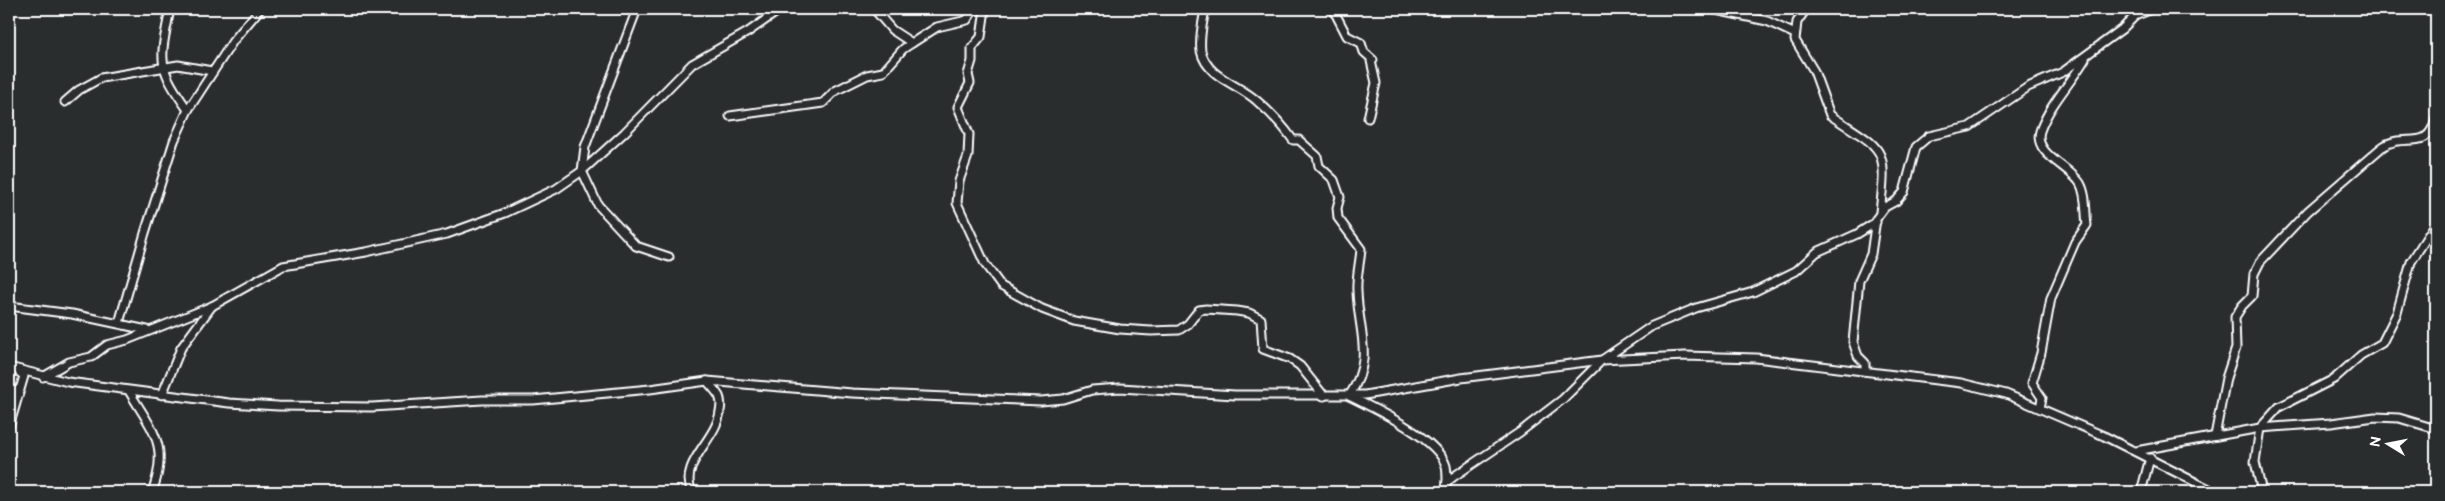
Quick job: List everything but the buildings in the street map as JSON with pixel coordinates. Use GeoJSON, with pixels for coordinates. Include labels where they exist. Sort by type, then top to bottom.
{"type":"FeatureCollection","features":[{"type":"Feature","properties":{"kind":"street"},"geometry":{"type":"LineString","coordinates":[[170,9],[162,44],[163,66],[174,90],[188,110]]}},
{"type":"Feature","properties":{"kind":"street"},"geometry":{"type":"LineString","coordinates":[[119,323],[174,141],[188,110],[212,72],[233,41],[260,9]]}},
{"type":"Feature","properties":{"kind":"street"},"geometry":{"type":"LineString","coordinates":[[637,9],[585,147],[582,171],[593,198],[629,240],[642,250],[669,257]]}},
{"type":"Feature","properties":{"kind":"street"},"geometry":{"type":"LineString","coordinates":[[43,377],[63,364],[90,357],[107,345],[127,340],[147,330],[212,306],[283,266],[366,252],[447,234],[479,224],[556,189],[582,171],[639,119],[692,64],[748,32],[780,9]]}},
{"type":"Feature","properties":{"kind":"street"},"geometry":{"type":"LineString","coordinates":[[874,9],[892,30],[912,43]]}},
{"type":"Feature","properties":{"kind":"street"},"geometry":{"type":"LineString","coordinates":[[730,116],[823,103],[835,91],[867,75],[882,72],[903,49],[938,27],[967,20],[974,9]]}},
{"type":"Feature","properties":{"kind":"street"},"geometry":{"type":"LineString","coordinates":[[985,9],[981,36],[972,48],[972,61],[968,74],[970,83],[958,107],[970,134],[968,156],[959,181],[957,203],[985,264],[1001,286],[1042,308],[1074,321],[1136,331],[1179,330],[1188,324],[1199,310],[1249,313],[1261,319],[1263,349],[1290,359],[1300,366],[1324,396]]}},
{"type":"Feature","properties":{"kind":"street"},"geometry":{"type":"LineString","coordinates":[[1205,9],[1200,43],[1206,61],[1213,71],[1256,100],[1280,120],[1293,140],[1300,140],[1317,156],[1320,166],[1334,180],[1337,186],[1340,197],[1337,208],[1338,218],[1361,249],[1356,289],[1364,335],[1362,367],[1358,383],[1349,396]]}},
{"type":"Feature","properties":{"kind":"street"},"geometry":{"type":"LineString","coordinates":[[1333,9],[1347,36],[1361,42],[1364,52],[1373,60],[1371,61],[1376,84],[1368,118]]}},
{"type":"Feature","properties":{"kind":"street"},"geometry":{"type":"LineString","coordinates":[[1711,9],[1768,21],[1795,34]]}},
{"type":"Feature","properties":{"kind":"street"},"geometry":{"type":"LineString","coordinates":[[1806,9],[1797,22],[1795,34],[1798,46],[1814,71],[1830,115],[1870,140],[1882,155],[1883,175],[1880,212],[1876,222],[1871,254],[1859,281],[1855,303],[1856,318],[1853,342],[1858,356],[1865,363],[1865,371]]}},
{"type":"Feature","properties":{"kind":"street"},"geometry":{"type":"LineString","coordinates":[[1880,212],[1896,201],[1904,192],[1912,154],[1922,140],[1934,135],[1969,127],[2018,92],[2063,72],[2122,30],[2136,12],[2152,9]]}},
{"type":"Feature","properties":{"kind":"street"},"geometry":{"type":"LineString","coordinates":[[2040,408],[2042,398],[2032,383],[2042,353],[2051,298],[2075,242],[2086,225],[2081,185],[2072,173],[2044,151],[2039,145],[2039,137],[2052,109],[2088,54]]}},
{"type":"Feature","properties":{"kind":"street"},"geometry":{"type":"LineString","coordinates":[[65,102],[79,90],[101,78],[138,73],[163,66],[178,65],[212,72]]}},
{"type":"Feature","properties":{"kind":"street"},"geometry":{"type":"LineString","coordinates":[[2215,436],[2226,378],[2236,348],[2235,317],[2252,296],[2256,268],[2308,211],[2381,148],[2388,143],[2421,140],[2428,137],[2432,132],[2436,118]]}},
{"type":"Feature","properties":{"kind":"street"},"geometry":{"type":"LineString","coordinates":[[1447,482],[1520,432],[1563,399],[1602,360],[1652,326],[1696,308],[1753,292],[1796,271],[1817,252],[1858,234],[1876,222]]}},
{"type":"Feature","properties":{"kind":"street"},"geometry":{"type":"LineString","coordinates":[[2262,492],[2255,462],[2260,428],[2278,406],[2334,379],[2360,355],[2382,343],[2397,314],[2411,262],[2436,223]]}},
{"type":"Feature","properties":{"kind":"street"},"geometry":{"type":"LineString","coordinates":[[9,306],[119,323],[147,330]]}},
{"type":"Feature","properties":{"kind":"street"},"geometry":{"type":"LineString","coordinates":[[162,395],[181,348],[212,306]]}},
{"type":"Feature","properties":{"kind":"street"},"geometry":{"type":"LineString","coordinates":[[9,367],[43,377],[162,395],[278,406],[372,407],[482,400],[533,400],[650,389],[707,381],[872,394],[1029,401],[1054,401],[1092,390],[1120,388],[1240,395],[1349,396],[1380,394],[1461,378],[1602,360],[1685,356],[1734,357],[1795,362],[1961,383],[2006,394],[2150,458],[2215,492]]}},
{"type":"Feature","properties":{"kind":"street"},"geometry":{"type":"LineString","coordinates":[[9,427],[24,376],[18,371]]}},
{"type":"Feature","properties":{"kind":"street"},"geometry":{"type":"LineString","coordinates":[[692,492],[688,481],[690,467],[715,430],[721,408],[720,397],[707,381]]}},
{"type":"Feature","properties":{"kind":"street"},"geometry":{"type":"LineString","coordinates":[[9,396],[19,389]]}},
{"type":"Feature","properties":{"kind":"street"},"geometry":{"type":"LineString","coordinates":[[129,391],[153,432],[161,453],[160,469],[152,492]]}},
{"type":"Feature","properties":{"kind":"street"},"geometry":{"type":"LineString","coordinates":[[1349,396],[1408,427],[1432,446],[1446,465],[1447,482],[1445,492]]}},
{"type":"Feature","properties":{"kind":"street"},"geometry":{"type":"LineString","coordinates":[[2135,451],[2260,428],[2387,417],[2408,420],[2436,429]]}},
{"type":"Feature","properties":{"kind":"street"},"geometry":{"type":"LineString","coordinates":[[2141,492],[2150,458]]}}]}
